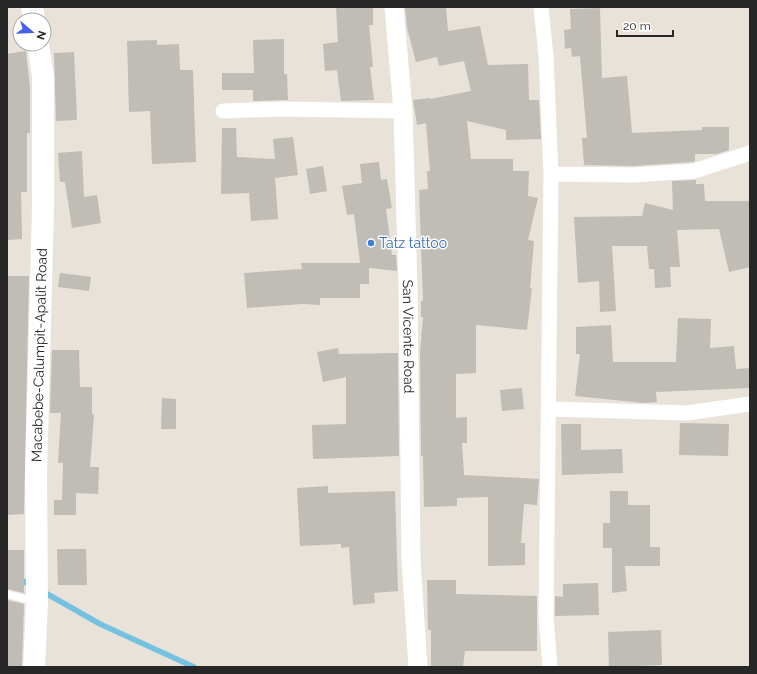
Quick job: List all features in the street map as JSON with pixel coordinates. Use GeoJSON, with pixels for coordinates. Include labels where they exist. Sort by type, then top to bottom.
{"type":"FeatureCollection","features":[{"type":"Feature","properties":{"kind":"main road","name":"Macabebe-Calumpit-Apalit Road"},"geometry":{"type":"LineString","coordinates":[[34,667],[37,602],[36,476],[43,175],[43,77],[39,52]]}},
{"type":"Feature","properties":{"kind":"street","name":"San Vicente Road"},"geometry":{"type":"LineString","coordinates":[[394,7],[403,111],[408,288],[411,560],[418,667]]}},
{"type":"Feature","properties":{"kind":"street"},"geometry":{"type":"LineString","coordinates":[[541,7],[546,56],[551,174],[546,617],[550,667]]}},
{"type":"Feature","properties":{"kind":"street"},"geometry":{"type":"LineString","coordinates":[[223,111],[281,109],[403,111]]}},
{"type":"Feature","properties":{"kind":"street"},"geometry":{"type":"LineString","coordinates":[[551,174],[634,175],[694,171],[750,153]]}},
{"type":"Feature","properties":{"kind":"street"},"geometry":{"type":"LineString","coordinates":[[549,410],[687,413],[750,404]]}},
{"type":"Feature","properties":{"kind":"lane"},"geometry":{"type":"LineString","coordinates":[[7,594],[37,602]]}},
{"type":"Feature","properties":{"kind":"building"},"geometry":{"type":"Polygon","coordinates":[[[336,7],[373,7],[373,25],[369,25],[373,67],[370,67],[374,100],[341,101],[337,70],[325,71],[323,44],[338,42],[336,7]]]}},
{"type":"Feature","properties":{"kind":"building"},"geometry":{"type":"Polygon","coordinates":[[[405,7],[446,7],[448,31],[480,26],[488,65],[528,64],[529,100],[539,100],[541,139],[506,140],[506,130],[467,121],[471,159],[513,159],[513,171],[529,171],[528,196],[538,198],[528,240],[534,241],[530,288],[532,288],[527,330],[476,325],[476,373],[456,374],[456,418],[467,417],[467,443],[462,443],[464,475],[539,479],[537,505],[524,504],[521,543],[525,543],[525,565],[488,566],[488,497],[457,498],[457,506],[424,507],[423,456],[421,456],[420,352],[423,317],[421,317],[421,301],[423,301],[419,190],[428,189],[427,171],[430,171],[426,123],[417,125],[413,100],[430,99],[471,91],[464,61],[439,66],[437,57],[416,62],[407,28],[405,7]]]}},
{"type":"Feature","properties":{"kind":"building"},"geometry":{"type":"Polygon","coordinates":[[[600,8],[602,78],[627,76],[632,133],[702,130],[702,127],[729,127],[729,150],[717,154],[695,154],[695,161],[692,162],[634,166],[584,165],[582,138],[587,138],[580,56],[572,57],[571,48],[565,49],[564,30],[571,29],[570,9],[600,8]]]}},
{"type":"Feature","properties":{"kind":"building"},"geometry":{"type":"Polygon","coordinates":[[[284,39],[284,74],[287,74],[288,100],[253,101],[253,90],[222,90],[222,73],[254,73],[253,40],[284,39]]]}},
{"type":"Feature","properties":{"kind":"building"},"geometry":{"type":"Polygon","coordinates":[[[157,40],[157,45],[179,44],[180,70],[193,70],[196,162],[152,164],[150,111],[129,112],[127,41],[157,40]]]}},
{"type":"Feature","properties":{"kind":"building"},"geometry":{"type":"Polygon","coordinates":[[[26,52],[30,88],[30,133],[27,133],[27,192],[21,192],[22,239],[7,240],[7,54],[26,52]]]}},
{"type":"Feature","properties":{"kind":"building"},"geometry":{"type":"Polygon","coordinates":[[[74,52],[77,120],[56,121],[54,53],[74,52]]]}},
{"type":"Feature","properties":{"kind":"building"},"geometry":{"type":"Polygon","coordinates":[[[222,128],[236,128],[237,157],[275,159],[273,139],[293,137],[298,175],[275,178],[278,219],[251,221],[249,193],[221,194],[222,128]]]}},
{"type":"Feature","properties":{"kind":"building"},"geometry":{"type":"Polygon","coordinates":[[[82,151],[84,197],[97,195],[101,223],[72,228],[65,182],[60,182],[58,153],[82,151]]]}},
{"type":"Feature","properties":{"kind":"building"},"geometry":{"type":"Polygon","coordinates":[[[379,162],[381,180],[387,179],[392,208],[386,209],[392,255],[396,255],[397,271],[369,268],[369,284],[360,284],[360,298],[320,298],[320,305],[302,304],[247,308],[244,273],[302,269],[301,263],[360,263],[354,214],[347,215],[342,186],[362,183],[360,164],[379,162]]]}},
{"type":"Feature","properties":{"kind":"building"},"geometry":{"type":"Polygon","coordinates":[[[323,166],[327,191],[310,194],[306,169],[323,166]]]}},
{"type":"Feature","properties":{"kind":"building"},"geometry":{"type":"Polygon","coordinates":[[[696,180],[696,184],[704,184],[705,201],[749,201],[750,267],[729,272],[719,229],[677,230],[680,267],[670,267],[671,287],[655,288],[654,269],[649,269],[647,246],[612,246],[616,311],[600,312],[599,281],[578,283],[574,217],[642,216],[645,203],[673,210],[672,181],[696,180]]]}},
{"type":"Feature","properties":{"kind":"building"},"geometry":{"type":"Polygon","coordinates":[[[60,273],[91,277],[89,291],[58,287],[60,273]]]}},
{"type":"Feature","properties":{"kind":"building"},"geometry":{"type":"Polygon","coordinates":[[[7,276],[29,276],[24,514],[7,515],[7,276]]]}},
{"type":"Feature","properties":{"kind":"building"},"geometry":{"type":"Polygon","coordinates":[[[678,318],[711,319],[710,348],[734,346],[736,369],[750,368],[750,388],[656,392],[657,402],[644,403],[575,396],[580,354],[576,354],[576,327],[611,325],[613,362],[676,362],[678,318]]]}},
{"type":"Feature","properties":{"kind":"building"},"geometry":{"type":"Polygon","coordinates":[[[338,348],[339,354],[398,353],[399,456],[313,459],[312,425],[346,424],[346,377],[323,382],[317,352],[338,348]]]}},
{"type":"Feature","properties":{"kind":"building"},"geometry":{"type":"Polygon","coordinates":[[[52,350],[79,350],[80,387],[92,387],[92,414],[94,415],[90,467],[99,467],[98,494],[76,493],[76,515],[54,515],[54,500],[62,500],[63,463],[58,463],[61,413],[50,413],[52,350]]]}},
{"type":"Feature","properties":{"kind":"building"},"geometry":{"type":"Polygon","coordinates":[[[522,388],[524,409],[502,411],[500,390],[522,388]]]}},
{"type":"Feature","properties":{"kind":"building"},"geometry":{"type":"Polygon","coordinates":[[[162,398],[176,399],[176,429],[161,429],[162,398]]]}},
{"type":"Feature","properties":{"kind":"building"},"geometry":{"type":"Polygon","coordinates":[[[680,423],[729,424],[728,456],[679,455],[680,423]]]}},
{"type":"Feature","properties":{"kind":"building"},"geometry":{"type":"Polygon","coordinates":[[[561,424],[581,424],[581,450],[622,449],[623,473],[562,475],[561,424]]]}},
{"type":"Feature","properties":{"kind":"building"},"geometry":{"type":"Polygon","coordinates":[[[328,486],[328,493],[395,491],[398,591],[374,593],[375,603],[353,605],[349,547],[341,548],[341,544],[300,546],[297,488],[328,486]]]}},
{"type":"Feature","properties":{"kind":"building"},"geometry":{"type":"Polygon","coordinates":[[[610,491],[628,491],[628,505],[650,505],[650,547],[660,547],[660,566],[625,566],[627,591],[612,593],[612,548],[603,548],[603,523],[610,523],[610,491]]]}},
{"type":"Feature","properties":{"kind":"building"},"geometry":{"type":"Polygon","coordinates":[[[57,549],[86,549],[87,585],[58,585],[57,549]]]}},
{"type":"Feature","properties":{"kind":"building"},"geometry":{"type":"Polygon","coordinates":[[[7,550],[24,550],[24,593],[7,589],[7,550]]]}},
{"type":"Feature","properties":{"kind":"building"},"geometry":{"type":"Polygon","coordinates":[[[427,580],[456,580],[456,594],[537,596],[537,651],[465,651],[463,667],[431,667],[431,630],[428,630],[427,580]]]}},
{"type":"Feature","properties":{"kind":"building"},"geometry":{"type":"Polygon","coordinates":[[[598,583],[599,615],[555,616],[555,596],[563,597],[563,584],[598,583]]]}},
{"type":"Feature","properties":{"kind":"building"},"geometry":{"type":"Polygon","coordinates":[[[7,600],[24,604],[22,667],[7,667],[7,600]]]}},
{"type":"Feature","properties":{"kind":"building"},"geometry":{"type":"Polygon","coordinates":[[[661,630],[662,665],[609,667],[608,632],[661,630]]]}},
{"type":"Feature","properties":{"kind":"waterway"},"geometry":{"type":"LineString","coordinates":[[7,572],[32,586]]}},
{"type":"Feature","properties":{"kind":"waterway"},"geometry":{"type":"LineString","coordinates":[[42,591],[100,624],[194,667]]}},
{"type":"Feature","properties":{"kind":"place","name":"Tatz tattoo"},"geometry":{"type":"Point","coordinates":[371,243]}}]}
